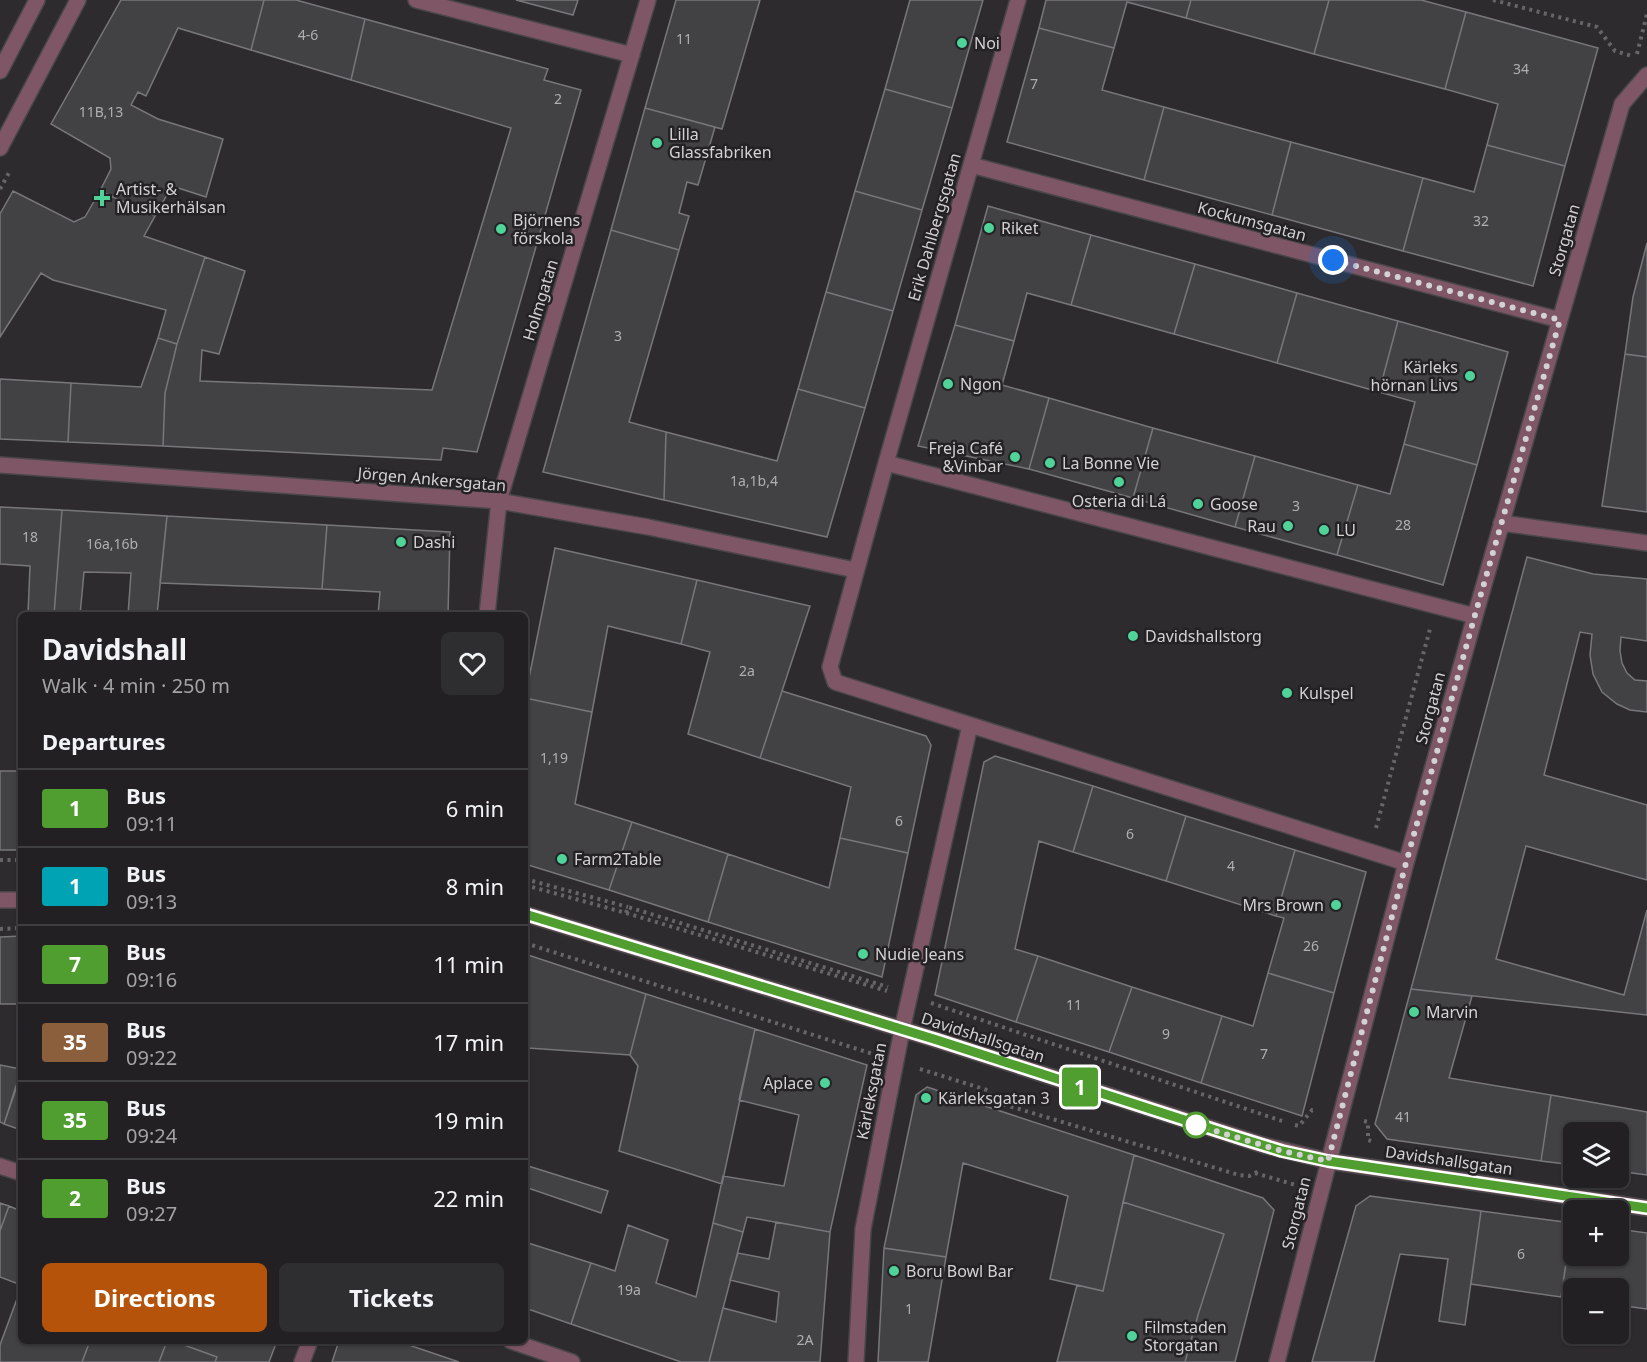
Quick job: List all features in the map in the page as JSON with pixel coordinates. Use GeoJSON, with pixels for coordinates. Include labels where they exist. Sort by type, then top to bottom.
{"type":"FeatureCollection","features":[{"type":"Feature","properties":{"kind":"street"},"geometry":{"type":"LineString","coordinates":[[0,71],[37,0]]}},
{"type":"Feature","properties":{"kind":"street"},"geometry":{"type":"LineString","coordinates":[[0,148],[78,0]]}},
{"type":"Feature","properties":{"kind":"street"},"geometry":{"type":"LineString","coordinates":[[416,0],[632,55]]}},
{"type":"Feature","properties":{"kind":"street","name":"Holmgatan"},"geometry":{"type":"LineString","coordinates":[[487,612],[499,501],[648,0]]}},
{"type":"Feature","properties":{"kind":"street","name":"Erik Dahlbergsgatan"},"geometry":{"type":"LineString","coordinates":[[886,463],[1018,0]]}},
{"type":"Feature","properties":{"kind":"street","name":"Storgatan"},"geometry":{"type":"LineString","coordinates":[[1277,1362],[1406,863],[1501,523],[1622,104],[1647,75]]}},
{"type":"Feature","properties":{"kind":"street","name":"Kockumsgatan"},"geometry":{"type":"LineString","coordinates":[[971,165],[1560,320]]}},
{"type":"Feature","properties":{"kind":"street"},"geometry":{"type":"LineString","coordinates":[[1406,863],[835,682],[830,667],[855,570],[886,463],[1475,615]]}},
{"type":"Feature","properties":{"kind":"street","name":"Jörgen Ankersgatan"},"geometry":{"type":"LineString","coordinates":[[0,465],[499,501],[648,527],[855,570]]}},
{"type":"Feature","properties":{"kind":"street"},"geometry":{"type":"LineString","coordinates":[[1501,523],[1647,543]]}},
{"type":"Feature","properties":{"kind":"street","name":"Kärleksgatan"},"geometry":{"type":"LineString","coordinates":[[856,1362],[863,1229],[909,995],[970,725]]}},
{"type":"Feature","properties":{"kind":"street"},"geometry":{"type":"LineString","coordinates":[[0,900],[18,900]]}},
{"type":"Feature","properties":{"kind":"street","name":"Davidshallsgatan"},"geometry":{"type":"LineString","coordinates":[[528,915],[902,1030],[1282,1151],[1328,1161],[1647,1208]]}},
{"type":"Feature","properties":{"kind":"street"},"geometry":{"type":"LineString","coordinates":[[0,1166],[18,1172]]}},
{"type":"Feature","properties":{"kind":"street"},"geometry":{"type":"LineString","coordinates":[[302,1362],[309,1344]]}},
{"type":"Feature","properties":{"kind":"street"},"geometry":{"type":"LineString","coordinates":[[520,1344],[572,1362]]}},
{"type":"Feature","properties":{"kind":"path"},"geometry":{"type":"LineString","coordinates":[[1493,0],[1598,27],[1615,51],[1636,57]]}},
{"type":"Feature","properties":{"kind":"path"},"geometry":{"type":"LineString","coordinates":[[1370,851],[1436,606]]}},
{"type":"Feature","properties":{"kind":"path"},"geometry":{"type":"LineString","coordinates":[[0,860],[18,860]]}},
{"type":"Feature","properties":{"kind":"path"},"geometry":{"type":"LineString","coordinates":[[528,880],[628,907],[909,995],[1273,1119],[1299,1126],[1312,1110],[1341,1113],[1368,1122],[1368,1140],[1379,1142]]}},
{"type":"Feature","properties":{"kind":"path"},"geometry":{"type":"LineString","coordinates":[[528,886],[909,995]]}},
{"type":"Feature","properties":{"kind":"path"},"geometry":{"type":"LineString","coordinates":[[626,913],[628,907]]}},
{"type":"Feature","properties":{"kind":"path"},"geometry":{"type":"LineString","coordinates":[[0,929],[18,928]]}},
{"type":"Feature","properties":{"kind":"path"},"geometry":{"type":"LineString","coordinates":[[528,944],[990,1091],[989,1100],[1239,1175],[1249,1176],[1262,1169],[1282,1151]]}},
{"type":"Feature","properties":{"kind":"building"},"geometry":{"type":"Polygon","coordinates":[[[121,0],[264,0],[251,50],[178,28],[146,96],[138,92],[131,105],[158,119],[223,139],[206,197],[172,186],[155,216],[100,191],[111,169],[110,158],[51,124],[121,0]]]}},
{"type":"Feature","properties":{"kind":"building"},"geometry":{"type":"Polygon","coordinates":[[[264,0],[296,0],[365,19],[351,80],[251,50],[264,0]]]}},
{"type":"Feature","properties":{"kind":"building"},"geometry":{"type":"Polygon","coordinates":[[[516,0],[578,0],[573,15],[516,0]]]}},
{"type":"Feature","properties":{"kind":"building"},"geometry":{"type":"Polygon","coordinates":[[[676,0],[760,0],[722,129],[645,108],[676,0]]]}},
{"type":"Feature","properties":{"kind":"building"},"geometry":{"type":"Polygon","coordinates":[[[910,0],[983,0],[952,108],[885,89],[910,0]]]}},
{"type":"Feature","properties":{"kind":"building"},"geometry":{"type":"Polygon","coordinates":[[[1046,0],[1191,0],[1186,18],[1127,2],[1114,48],[1039,28],[1046,0]]]}},
{"type":"Feature","properties":{"kind":"building"},"geometry":{"type":"Polygon","coordinates":[[[1191,0],[1329,0],[1314,54],[1186,18],[1191,0]]]}},
{"type":"Feature","properties":{"kind":"building"},"geometry":{"type":"Polygon","coordinates":[[[1329,0],[1421,0],[1466,12],[1445,89],[1314,54],[1329,0]]]}},
{"type":"Feature","properties":{"kind":"building"},"geometry":{"type":"Polygon","coordinates":[[[1466,12],[1598,48],[1565,166],[1487,145],[1498,104],[1445,89],[1466,12]]]}},
{"type":"Feature","properties":{"kind":"building"},"geometry":{"type":"Polygon","coordinates":[[[365,19],[548,69],[544,80],[581,90],[477,452],[443,448],[441,460],[163,446],[165,393],[177,344],[205,257],[245,271],[219,354],[202,350],[200,381],[432,390],[511,128],[351,80],[365,19]]]}},
{"type":"Feature","properties":{"kind":"building"},"geometry":{"type":"Polygon","coordinates":[[[1039,28],[1114,48],[1102,90],[1164,107],[1144,180],[1007,142],[1039,28]]]}},
{"type":"Feature","properties":{"kind":"building"},"geometry":{"type":"Polygon","coordinates":[[[885,89],[952,108],[922,210],[855,191],[885,89]]]}},
{"type":"Feature","properties":{"kind":"building"},"geometry":{"type":"Polygon","coordinates":[[[1164,107],[1291,142],[1272,215],[1144,180],[1164,107]]]}},
{"type":"Feature","properties":{"kind":"building"},"geometry":{"type":"Polygon","coordinates":[[[645,108],[715,127],[698,185],[687,182],[679,213],[689,216],[679,250],[611,230],[645,108]]]}},
{"type":"Feature","properties":{"kind":"building"},"geometry":{"type":"Polygon","coordinates":[[[1291,142],[1423,178],[1403,251],[1272,215],[1291,142]]]}},
{"type":"Feature","properties":{"kind":"building"},"geometry":{"type":"Polygon","coordinates":[[[1487,145],[1565,166],[1533,286],[1403,251],[1423,178],[1474,192],[1487,145]]]}},
{"type":"Feature","properties":{"kind":"building"},"geometry":{"type":"Polygon","coordinates":[[[13,191],[74,222],[85,217],[100,191],[155,216],[144,236],[205,257],[177,344],[158,338],[166,310],[53,280],[41,273],[0,337],[0,214],[13,191]]]}},
{"type":"Feature","properties":{"kind":"building"},"geometry":{"type":"Polygon","coordinates":[[[855,191],[922,210],[893,311],[826,292],[855,191]]]}},
{"type":"Feature","properties":{"kind":"building"},"geometry":{"type":"Polygon","coordinates":[[[988,206],[1091,235],[1071,305],[1027,293],[1014,341],[955,325],[988,206]]]}},
{"type":"Feature","properties":{"kind":"building"},"geometry":{"type":"Polygon","coordinates":[[[611,230],[679,250],[629,422],[666,432],[664,500],[543,472],[611,230]]]}},
{"type":"Feature","properties":{"kind":"building"},"geometry":{"type":"Polygon","coordinates":[[[1091,235],[1195,264],[1174,334],[1071,305],[1091,235]]]}},
{"type":"Feature","properties":{"kind":"building"},"geometry":{"type":"Polygon","coordinates":[[[1647,243],[1647,357],[1625,354],[1633,297],[1647,243]]]}},
{"type":"Feature","properties":{"kind":"building"},"geometry":{"type":"Polygon","coordinates":[[[1195,264],[1297,293],[1277,363],[1174,334],[1195,264]]]}},
{"type":"Feature","properties":{"kind":"building"},"geometry":{"type":"Polygon","coordinates":[[[826,292],[893,311],[865,408],[798,389],[826,292]]]}},
{"type":"Feature","properties":{"kind":"building"},"geometry":{"type":"Polygon","coordinates":[[[1297,293],[1398,321],[1379,392],[1277,363],[1297,293]]]}},
{"type":"Feature","properties":{"kind":"building"},"geometry":{"type":"Polygon","coordinates":[[[1398,321],[1508,352],[1477,465],[1404,444],[1415,402],[1379,392],[1398,321]]]}},
{"type":"Feature","properties":{"kind":"building"},"geometry":{"type":"Polygon","coordinates":[[[955,325],[1014,341],[1002,385],[1049,398],[1029,469],[918,446],[955,325]]]}},
{"type":"Feature","properties":{"kind":"building"},"geometry":{"type":"Polygon","coordinates":[[[158,338],[177,344],[165,393],[163,446],[68,442],[71,383],[141,387],[158,338]]]}},
{"type":"Feature","properties":{"kind":"building"},"geometry":{"type":"Polygon","coordinates":[[[1625,354],[1647,357],[1647,512],[1602,506],[1625,354]]]}},
{"type":"Feature","properties":{"kind":"building"},"geometry":{"type":"Polygon","coordinates":[[[0,379],[71,383],[68,442],[0,439],[0,379]]]}},
{"type":"Feature","properties":{"kind":"building"},"geometry":{"type":"Polygon","coordinates":[[[798,389],[865,408],[827,537],[664,500],[666,432],[777,461],[798,389]]]}},
{"type":"Feature","properties":{"kind":"building"},"geometry":{"type":"Polygon","coordinates":[[[1049,398],[1153,428],[1133,498],[1029,469],[1049,398]]]}},
{"type":"Feature","properties":{"kind":"building"},"geometry":{"type":"Polygon","coordinates":[[[1153,428],[1255,456],[1235,527],[1133,498],[1153,428]]]}},
{"type":"Feature","properties":{"kind":"building"},"geometry":{"type":"Polygon","coordinates":[[[1404,444],[1477,465],[1443,585],[1337,555],[1358,485],[1390,494],[1404,444]]]}},
{"type":"Feature","properties":{"kind":"building"},"geometry":{"type":"Polygon","coordinates":[[[1255,456],[1358,485],[1337,555],[1235,527],[1255,456]]]}},
{"type":"Feature","properties":{"kind":"building"},"geometry":{"type":"Polygon","coordinates":[[[0,507],[62,510],[54,612],[28,612],[30,566],[0,564],[0,507]]]}},
{"type":"Feature","properties":{"kind":"building"},"geometry":{"type":"Polygon","coordinates":[[[62,510],[167,516],[157,612],[128,612],[131,573],[84,572],[80,612],[54,612],[62,510]]]}},
{"type":"Feature","properties":{"kind":"building"},"geometry":{"type":"Polygon","coordinates":[[[167,516],[327,525],[322,589],[160,583],[167,516]]]}},
{"type":"Feature","properties":{"kind":"building"},"geometry":{"type":"Polygon","coordinates":[[[327,525],[450,532],[448,612],[378,612],[380,592],[322,589],[327,525]]]}},
{"type":"Feature","properties":{"kind":"building"},"geometry":{"type":"Polygon","coordinates":[[[555,548],[697,580],[681,644],[608,626],[592,712],[528,699],[528,683],[555,548]]]}},
{"type":"Feature","properties":{"kind":"building"},"geometry":{"type":"Polygon","coordinates":[[[1527,557],[1593,574],[1647,579],[1647,641],[1621,637],[1620,651],[1627,673],[1635,680],[1647,681],[1647,712],[1630,710],[1617,704],[1602,692],[1593,674],[1590,655],[1592,634],[1580,632],[1544,775],[1647,805],[1647,880],[1526,846],[1496,959],[1624,995],[1647,910],[1647,1015],[1411,989],[1527,557]]]}},
{"type":"Feature","properties":{"kind":"building"},"geometry":{"type":"Polygon","coordinates":[[[697,580],[810,606],[760,758],[688,734],[710,652],[681,644],[697,580]]]}},
{"type":"Feature","properties":{"kind":"building"},"geometry":{"type":"Polygon","coordinates":[[[782,691],[926,736],[931,745],[908,853],[840,838],[851,787],[760,758],[782,691]]]}},
{"type":"Feature","properties":{"kind":"building"},"geometry":{"type":"Polygon","coordinates":[[[528,699],[592,712],[575,804],[632,822],[609,890],[528,865],[528,699]]]}},
{"type":"Feature","properties":{"kind":"building"},"geometry":{"type":"Polygon","coordinates":[[[995,756],[1093,786],[1073,852],[1039,841],[1015,949],[1038,956],[1016,1022],[935,995],[984,762],[995,756]]]}},
{"type":"Feature","properties":{"kind":"building"},"geometry":{"type":"Polygon","coordinates":[[[0,771],[18,771],[18,850],[0,850],[0,771]]]}},
{"type":"Feature","properties":{"kind":"building"},"geometry":{"type":"Polygon","coordinates":[[[1093,786],[1186,816],[1166,881],[1073,852],[1093,786]]]}},
{"type":"Feature","properties":{"kind":"building"},"geometry":{"type":"Polygon","coordinates":[[[1186,816],[1295,850],[1276,916],[1166,881],[1186,816]]]}},
{"type":"Feature","properties":{"kind":"building"},"geometry":{"type":"Polygon","coordinates":[[[632,822],[728,854],[708,922],[609,890],[632,822]]]}},
{"type":"Feature","properties":{"kind":"building"},"geometry":{"type":"Polygon","coordinates":[[[840,838],[908,853],[882,977],[708,922],[728,854],[829,888],[840,838]]]}},
{"type":"Feature","properties":{"kind":"building"},"geometry":{"type":"Polygon","coordinates":[[[1295,850],[1366,872],[1334,993],[1268,973],[1284,918],[1276,916],[1295,850]]]}},
{"type":"Feature","properties":{"kind":"building"},"geometry":{"type":"Polygon","coordinates":[[[18,936],[18,1004],[0,1004],[0,937],[18,936]]]}},
{"type":"Feature","properties":{"kind":"building"},"geometry":{"type":"Polygon","coordinates":[[[528,955],[646,994],[630,1055],[528,1048],[528,955]]]}},
{"type":"Feature","properties":{"kind":"building"},"geometry":{"type":"Polygon","coordinates":[[[1038,956],[1132,987],[1109,1052],[1016,1022],[1038,956]]]}},
{"type":"Feature","properties":{"kind":"building"},"geometry":{"type":"Polygon","coordinates":[[[1268,973],[1334,993],[1302,1116],[1201,1083],[1222,1016],[1253,1026],[1268,973]]]}},
{"type":"Feature","properties":{"kind":"building"},"geometry":{"type":"Polygon","coordinates":[[[1132,987],[1222,1016],[1201,1083],[1109,1052],[1132,987]]]}},
{"type":"Feature","properties":{"kind":"building"},"geometry":{"type":"Polygon","coordinates":[[[1411,989],[1472,996],[1449,1078],[1551,1095],[1541,1161],[1387,1139],[1375,1124],[1411,989]]]}},
{"type":"Feature","properties":{"kind":"building"},"geometry":{"type":"Polygon","coordinates":[[[646,994],[755,1029],[722,1184],[619,1151],[638,1066],[630,1055],[646,994]]]}},
{"type":"Feature","properties":{"kind":"building"},"geometry":{"type":"Polygon","coordinates":[[[755,1029],[867,1065],[830,1232],[747,1217],[743,1232],[713,1223],[723,1176],[784,1186],[799,1115],[739,1100],[755,1029]]]}},
{"type":"Feature","properties":{"kind":"building"},"geometry":{"type":"Polygon","coordinates":[[[0,1065],[18,1068],[18,1083],[4,1124],[0,1122],[0,1065]]]}},
{"type":"Feature","properties":{"kind":"building"},"geometry":{"type":"Polygon","coordinates":[[[16,1086],[18,1087],[18,1129],[4,1124],[16,1086]]]}},
{"type":"Feature","properties":{"kind":"building"},"geometry":{"type":"Polygon","coordinates":[[[927,1087],[1134,1155],[1103,1291],[1050,1279],[1068,1196],[963,1163],[946,1257],[884,1248],[916,1095],[927,1087]]]}},
{"type":"Feature","properties":{"kind":"building"},"geometry":{"type":"Polygon","coordinates":[[[1551,1095],[1647,1112],[1647,1175],[1629,1173],[1629,1122],[1563,1122],[1563,1164],[1541,1161],[1551,1095]]]}},
{"type":"Feature","properties":{"kind":"building"},"geometry":{"type":"Polygon","coordinates":[[[1134,1155],[1263,1198],[1274,1210],[1235,1362],[1185,1362],[1224,1234],[1123,1202],[1134,1155]]]}},
{"type":"Feature","properties":{"kind":"building"},"geometry":{"type":"Polygon","coordinates":[[[528,1166],[608,1191],[601,1213],[528,1188],[528,1166]]]}},
{"type":"Feature","properties":{"kind":"building"},"geometry":{"type":"Polygon","coordinates":[[[1370,1196],[1481,1211],[1465,1325],[1439,1321],[1448,1259],[1400,1254],[1374,1362],[1312,1362],[1356,1206],[1370,1196]]]}},
{"type":"Feature","properties":{"kind":"building"},"geometry":{"type":"Polygon","coordinates":[[[1123,1202],[1224,1234],[1185,1362],[1057,1362],[1077,1285],[1103,1291],[1123,1202]]]}},
{"type":"Feature","properties":{"kind":"building"},"geometry":{"type":"Polygon","coordinates":[[[0,1203],[9,1206],[0,1231],[0,1203]]]}},
{"type":"Feature","properties":{"kind":"building"},"geometry":{"type":"Polygon","coordinates":[[[9,1206],[18,1210],[18,1284],[0,1277],[0,1231],[9,1206]]]}},
{"type":"Feature","properties":{"kind":"building"},"geometry":{"type":"Polygon","coordinates":[[[1481,1211],[1563,1222],[1563,1266],[1566,1266],[1561,1297],[1471,1284],[1481,1211]]]}},
{"type":"Feature","properties":{"kind":"building"},"geometry":{"type":"Polygon","coordinates":[[[776,1222],[830,1232],[820,1362],[709,1362],[723,1308],[776,1322],[779,1292],[730,1280],[738,1253],[769,1259],[776,1222]]]}},
{"type":"Feature","properties":{"kind":"building"},"geometry":{"type":"Polygon","coordinates":[[[713,1223],[743,1232],[709,1362],[681,1362],[571,1324],[591,1263],[615,1271],[628,1225],[668,1240],[656,1283],[696,1297],[713,1223]]]}},
{"type":"Feature","properties":{"kind":"building"},"geometry":{"type":"Polygon","coordinates":[[[1629,1231],[1647,1233],[1647,1309],[1629,1307],[1629,1278],[1564,1278],[1566,1266],[1629,1266],[1629,1231]]]}},
{"type":"Feature","properties":{"kind":"building"},"geometry":{"type":"Polygon","coordinates":[[[528,1243],[591,1263],[571,1324],[528,1309],[528,1243]]]}},
{"type":"Feature","properties":{"kind":"building"},"geometry":{"type":"Polygon","coordinates":[[[884,1248],[946,1257],[928,1362],[878,1362],[884,1248]]]}},
{"type":"Feature","properties":{"kind":"building"},"geometry":{"type":"Polygon","coordinates":[[[18,1296],[18,1344],[89,1344],[82,1362],[0,1362],[0,1345],[18,1296]]]}},
{"type":"Feature","properties":{"kind":"building"},"geometry":{"type":"Polygon","coordinates":[[[89,1344],[166,1344],[159,1362],[82,1362],[89,1344]]]}},
{"type":"Feature","properties":{"kind":"building"},"geometry":{"type":"Polygon","coordinates":[[[166,1344],[181,1344],[217,1357],[215,1362],[159,1362],[166,1344]]]}},
{"type":"Feature","properties":{"kind":"building"},"geometry":{"type":"Polygon","coordinates":[[[181,1344],[276,1344],[269,1362],[215,1362],[217,1357],[181,1344]]]}},
{"type":"Feature","properties":{"kind":"building"},"geometry":{"type":"Polygon","coordinates":[[[338,1344],[406,1344],[459,1362],[332,1362],[338,1344]]]}},
{"type":"Feature","properties":{"kind":"bus line","name":"1"},"geometry":{"type":"LineString","coordinates":[[528,915],[937,1040],[1282,1151],[1328,1161],[1647,1208]]}},
{"type":"Feature","properties":{"kind":"place","name":"Noi"},"geometry":{"type":"Point","coordinates":[962,43]}},
{"type":"Feature","properties":{"kind":"place","name":"Lilla Glassfabriken"},"geometry":{"type":"Point","coordinates":[657,143]}},
{"type":"Feature","properties":{"kind":"place","name":"Artist- & Musikerhälsan"},"geometry":{"type":"Point","coordinates":[102,198]}},
{"type":"Feature","properties":{"kind":"place","name":"Riket"},"geometry":{"type":"Point","coordinates":[989,228]}},
{"type":"Feature","properties":{"kind":"place","name":"Björnens förskola"},"geometry":{"type":"Point","coordinates":[501,229]}},
{"type":"Feature","properties":{"kind":"place","name":"Kärleks hörnan Livs"},"geometry":{"type":"Point","coordinates":[1470,376]}},
{"type":"Feature","properties":{"kind":"place","name":"Ngon"},"geometry":{"type":"Point","coordinates":[948,384]}},
{"type":"Feature","properties":{"kind":"place","name":"Freja Café &Vinbar"},"geometry":{"type":"Point","coordinates":[1015,457]}},
{"type":"Feature","properties":{"kind":"place","name":"La Bonne Vie"},"geometry":{"type":"Point","coordinates":[1050,463]}},
{"type":"Feature","properties":{"kind":"place","name":"Osteria di Lá"},"geometry":{"type":"Point","coordinates":[1119,482]}},
{"type":"Feature","properties":{"kind":"place","name":"Goose"},"geometry":{"type":"Point","coordinates":[1198,504]}},
{"type":"Feature","properties":{"kind":"place","name":"Rau"},"geometry":{"type":"Point","coordinates":[1288,526]}},
{"type":"Feature","properties":{"kind":"place","name":"LU"},"geometry":{"type":"Point","coordinates":[1324,530]}},
{"type":"Feature","properties":{"kind":"place","name":"Dashi"},"geometry":{"type":"Point","coordinates":[401,542]}},
{"type":"Feature","properties":{"kind":"place","name":"Davidshallstorg"},"geometry":{"type":"Point","coordinates":[1133,636]}},
{"type":"Feature","properties":{"kind":"place","name":"Kulspel"},"geometry":{"type":"Point","coordinates":[1287,693]}},
{"type":"Feature","properties":{"kind":"place","name":"Farm2Table"},"geometry":{"type":"Point","coordinates":[562,859]}},
{"type":"Feature","properties":{"kind":"place","name":"Mrs Brown"},"geometry":{"type":"Point","coordinates":[1336,905]}},
{"type":"Feature","properties":{"kind":"place","name":"Nudie Jeans"},"geometry":{"type":"Point","coordinates":[863,954]}},
{"type":"Feature","properties":{"kind":"place","name":"Marvin"},"geometry":{"type":"Point","coordinates":[1414,1012]}},
{"type":"Feature","properties":{"kind":"place","name":"Aplace"},"geometry":{"type":"Point","coordinates":[825,1083]}},
{"type":"Feature","properties":{"kind":"place","name":"Kärleksgatan 3"},"geometry":{"type":"Point","coordinates":[926,1098]}},
{"type":"Feature","properties":{"kind":"place","name":"Boru Bowl Bar"},"geometry":{"type":"Point","coordinates":[894,1271]}},
{"type":"Feature","properties":{"kind":"place","name":"Filmstaden Storgatan"},"geometry":{"type":"Point","coordinates":[1132,1336]}},
{"type":"Feature","properties":{"kind":"route"},"geometry":{"type":"LineString","coordinates":[[1196,1125],[1282,1151],[1328,1161],[1406,863],[1560,320],[1333,260]]}}]}
